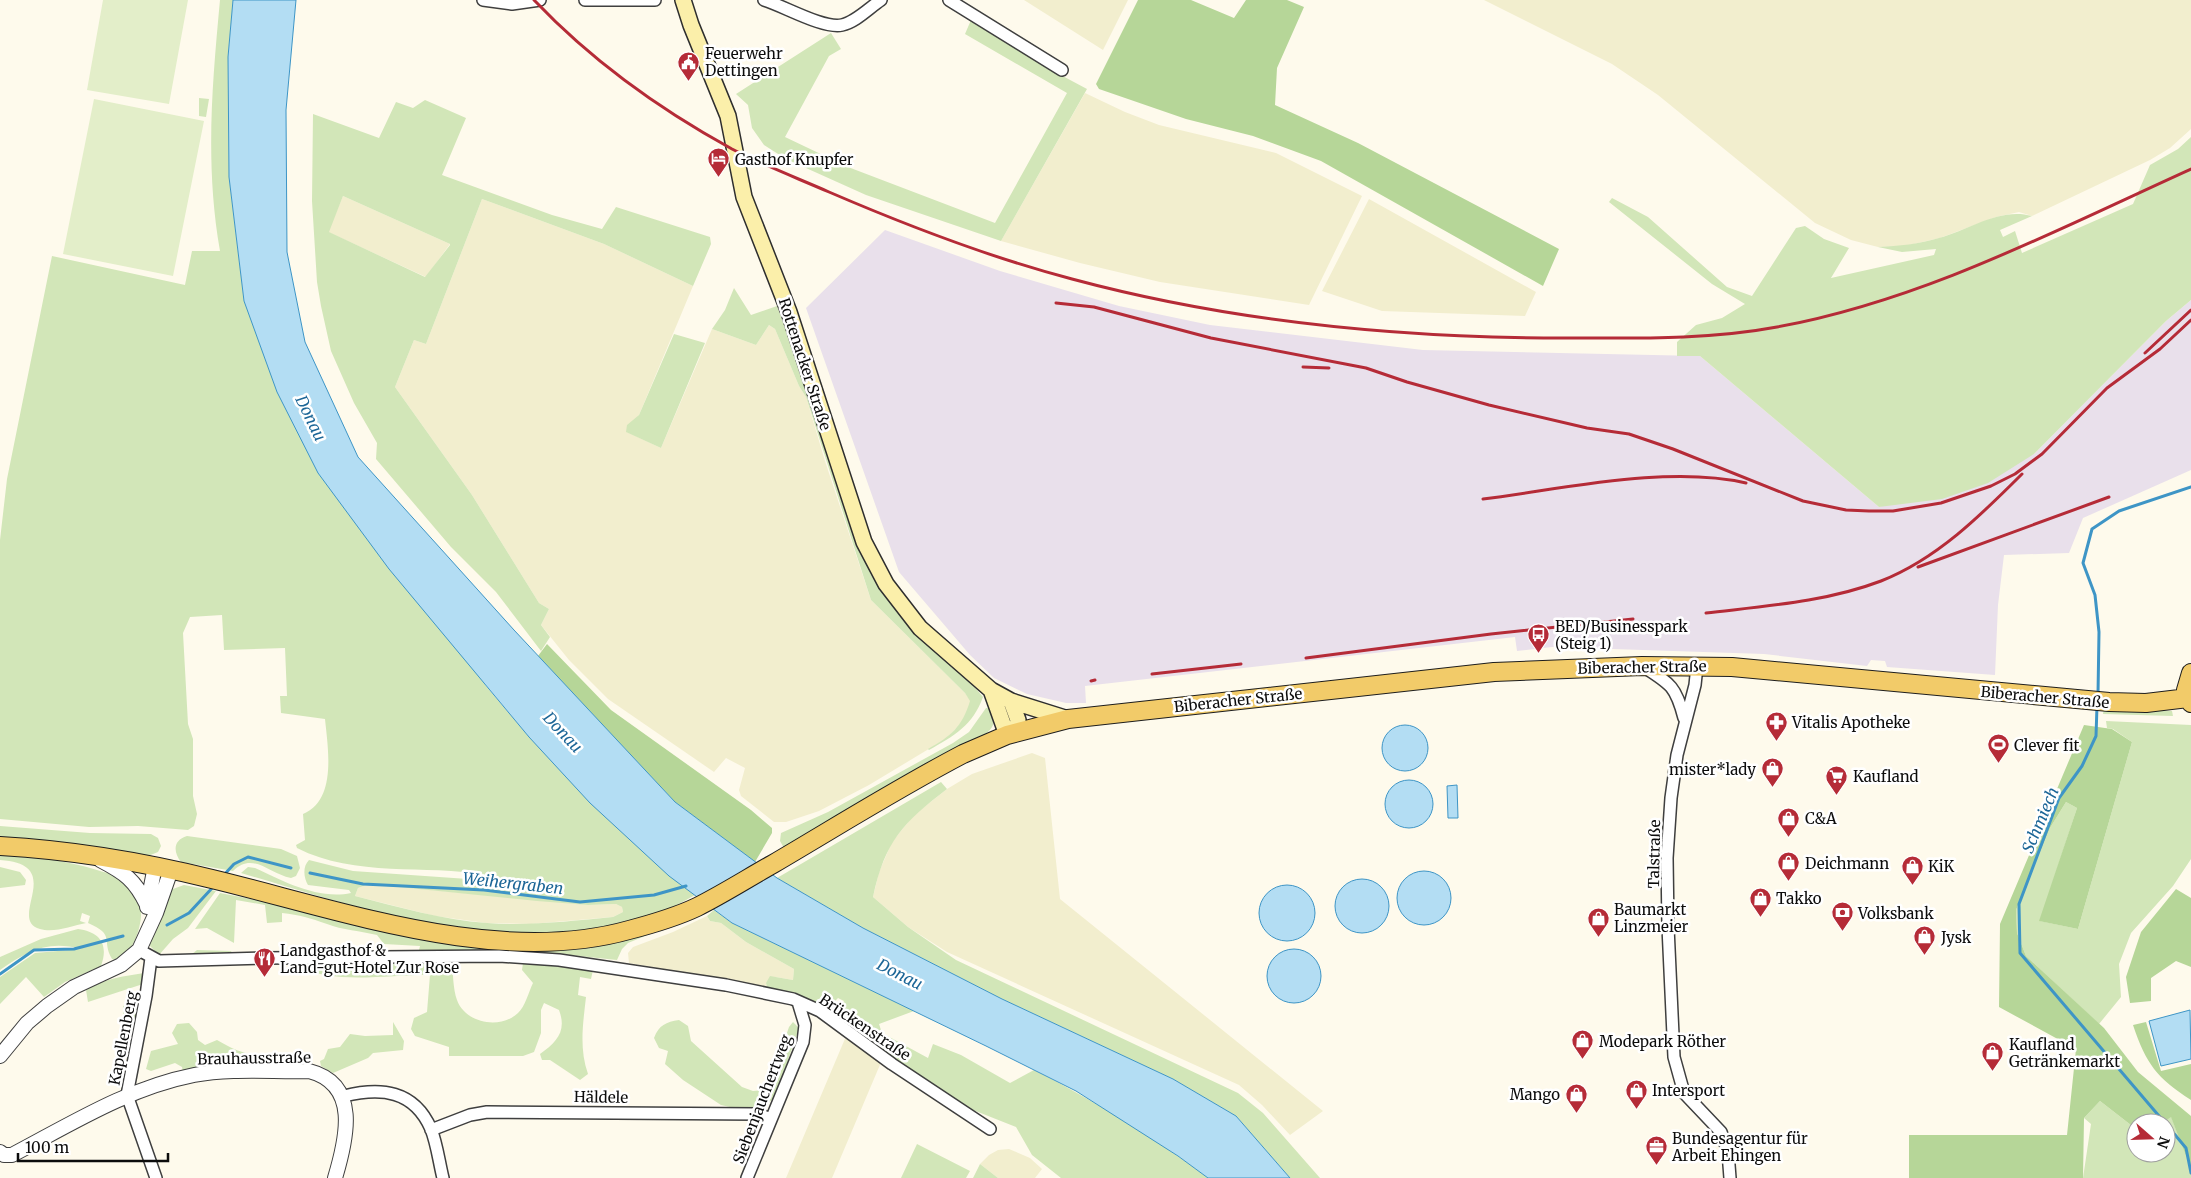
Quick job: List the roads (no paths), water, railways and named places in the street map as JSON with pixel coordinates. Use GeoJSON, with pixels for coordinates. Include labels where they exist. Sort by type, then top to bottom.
{"type":"FeatureCollection","features":[{"type":"Feature","properties":{"kind":"main road","name":"Rottenacker Straße"},"geometry":{"type":"LineString","coordinates":[[683,0],[690,25],[728,116],[744,197],[789,312],[864,542],[886,584],[920,628],[991,690],[1011,702],[1068,720]]}},
{"type":"Feature","properties":{"kind":"main road","name":"Biberacher Straße"},"geometry":{"type":"LineString","coordinates":[[0,846],[93,856],[163,868],[398,924],[464,937],[534,943],[578,940],[627,931],[697,907],[941,766],[1012,734],[1068,720],[1494,672],[1642,666],[1697,666],[1794,672],[2090,701],[2146,703],[2189,701]]}},
{"type":"Feature","properties":{"kind":"main road"},"geometry":{"type":"LineString","coordinates":[[2189,701],[2186,690],[2191,673]]}},
{"type":"Feature","properties":{"kind":"main road","name":"Rottenacker Straße"},"geometry":{"type":"LineString","coordinates":[[991,690],[1012,734]]}},
{"type":"Feature","properties":{"kind":"main road"},"geometry":{"type":"LineString","coordinates":[[1011,702],[1018,720],[1012,734]]}},
{"type":"Feature","properties":{"kind":"street"},"geometry":{"type":"LineString","coordinates":[[483,0],[512,4],[540,0]]}},
{"type":"Feature","properties":{"kind":"street"},"geometry":{"type":"LineString","coordinates":[[585,0],[655,0]]}},
{"type":"Feature","properties":{"kind":"street"},"geometry":{"type":"LineString","coordinates":[[764,0],[828,25],[840,26],[850,22],[881,0]]}},
{"type":"Feature","properties":{"kind":"street"},"geometry":{"type":"LineString","coordinates":[[949,0],[1062,70]]}},
{"type":"Feature","properties":{"kind":"street"},"geometry":{"type":"LineString","coordinates":[[1642,666],[1671,686],[1678,695],[1684,720]]}},
{"type":"Feature","properties":{"kind":"street","name":"Talstraße"},"geometry":{"type":"LineString","coordinates":[[1697,666],[1695,685],[1684,720],[1671,798],[1668,858],[1674,1057],[1684,1093],[1721,1132],[1728,1152],[1730,1178]]}},
{"type":"Feature","properties":{"kind":"street"},"geometry":{"type":"LineString","coordinates":[[93,856],[128,876],[138,889],[146,905],[148,928]]}},
{"type":"Feature","properties":{"kind":"street"},"geometry":{"type":"LineString","coordinates":[[146,905],[163,868]]}},
{"type":"Feature","properties":{"kind":"street"},"geometry":{"type":"LineString","coordinates":[[0,1056],[27,1023],[47,1006],[74,987],[121,965],[139,950],[156,912],[163,868]]}},
{"type":"Feature","properties":{"kind":"street"},"geometry":{"type":"LineString","coordinates":[[139,950],[151,958]]}},
{"type":"Feature","properties":{"kind":"street","name":"Brückenstraße"},"geometry":{"type":"LineString","coordinates":[[151,958],[159,961],[462,955],[559,960],[726,985],[798,1002],[820,1011],[892,1064],[990,1129]]}},
{"type":"Feature","properties":{"kind":"street","name":"Kapellenberg"},"geometry":{"type":"LineString","coordinates":[[151,958],[146,996],[127,1095],[156,1178]]}},
{"type":"Feature","properties":{"kind":"street","name":"Siebenjauchertweg"},"geometry":{"type":"LineString","coordinates":[[747,1178],[803,1042],[804,1025],[798,1002]]}},
{"type":"Feature","properties":{"kind":"street","name":"Brauhausstraße"},"geometry":{"type":"LineString","coordinates":[[0,1152],[4,1155],[12,1155],[127,1095],[161,1083],[196,1075],[309,1071],[324,1075],[335,1083],[344,1096]]}},
{"type":"Feature","properties":{"kind":"street"},"geometry":{"type":"LineString","coordinates":[[335,1178],[343,1142],[344,1096],[373,1090],[385,1091],[399,1096],[416,1108],[432,1130],[443,1178]]}},
{"type":"Feature","properties":{"kind":"street","name":"Häldele"},"geometry":{"type":"LineString","coordinates":[[432,1130],[467,1116],[487,1112],[758,1114],[771,1120]]}},
{"type":"Feature","properties":{"kind":"water","name":"Donau"},"geometry":{"type":"Polygon","coordinates":[[[233,0],[296,0],[286,110],[287,252],[305,342],[358,457],[514,630],[675,802],[777,878],[863,928],[1002,999],[1173,1079],[1236,1116],[1290,1178],[1208,1178],[1178,1156],[1076,1091],[732,923],[669,876],[590,803],[529,737],[389,569],[318,473],[277,392],[244,301],[229,177],[228,57],[233,0]]]}},
{"type":"Feature","properties":{"kind":"water"},"geometry":{"type":"Polygon","coordinates":[[[1400,725],[1410,725],[1424,735],[1428,748],[1424,761],[1418,767],[1410,771],[1400,771],[1386,761],[1382,753],[1382,743],[1392,729],[1400,725]]]}},
{"type":"Feature","properties":{"kind":"water"},"geometry":{"type":"Polygon","coordinates":[[[1404,780],[1414,780],[1426,787],[1433,799],[1433,809],[1426,821],[1414,828],[1404,828],[1396,824],[1389,817],[1385,809],[1385,799],[1389,791],[1396,784],[1404,780]]]}},
{"type":"Feature","properties":{"kind":"water"},"geometry":{"type":"Polygon","coordinates":[[[1457,785],[1458,818],[1448,818],[1447,786],[1457,785]]]}},
{"type":"Feature","properties":{"kind":"water"},"geometry":{"type":"Polygon","coordinates":[[[1419,871],[1429,871],[1443,879],[1449,888],[1451,898],[1449,908],[1443,917],[1429,925],[1419,925],[1409,920],[1402,913],[1397,903],[1397,893],[1402,883],[1409,876],[1419,871]]]}},
{"type":"Feature","properties":{"kind":"water"},"geometry":{"type":"Polygon","coordinates":[[[1362,879],[1372,881],[1381,887],[1387,896],[1389,906],[1387,916],[1381,925],[1372,931],[1362,933],[1352,931],[1343,925],[1337,916],[1335,906],[1337,896],[1343,887],[1352,881],[1362,879]]]}},
{"type":"Feature","properties":{"kind":"water"},"geometry":{"type":"Polygon","coordinates":[[[1281,885],[1293,885],[1303,889],[1311,897],[1315,913],[1311,929],[1303,937],[1293,941],[1281,941],[1271,937],[1263,929],[1259,919],[1259,907],[1263,897],[1271,889],[1281,885]]]}},
{"type":"Feature","properties":{"kind":"water"},"geometry":{"type":"Polygon","coordinates":[[[1289,949],[1299,949],[1309,953],[1317,961],[1321,976],[1317,991],[1309,999],[1299,1003],[1289,1003],[1279,999],[1271,991],[1267,981],[1267,971],[1271,961],[1279,953],[1289,949]]]}},
{"type":"Feature","properties":{"kind":"water"},"geometry":{"type":"Polygon","coordinates":[[[2190,1010],[2191,1059],[2161,1066],[2149,1021],[2190,1010]]]}},
{"type":"Feature","properties":{"kind":"waterway","name":"Schmiech"},"geometry":{"type":"LineString","coordinates":[[2098,694],[2099,632],[2095,595],[2083,563],[2092,529],[2119,511],[2191,487]]}},
{"type":"Feature","properties":{"kind":"waterway","name":"Schmiech"},"geometry":{"type":"LineString","coordinates":[[2097,706],[2096,736],[2082,766],[2059,798],[2019,904],[2020,953],[2156,1113]]}},
{"type":"Feature","properties":{"kind":"waterway","name":"Weihergraben"},"geometry":{"type":"LineString","coordinates":[[223,876],[234,864],[248,857],[291,868]]}},
{"type":"Feature","properties":{"kind":"waterway","name":"Weihergraben"},"geometry":{"type":"LineString","coordinates":[[310,873],[363,884],[484,890],[580,902],[654,895],[686,886]]}},
{"type":"Feature","properties":{"kind":"waterway","name":"Weihergraben"},"geometry":{"type":"LineString","coordinates":[[167,925],[189,913],[214,886]]}},
{"type":"Feature","properties":{"kind":"waterway","name":"Weihergraben"},"geometry":{"type":"LineString","coordinates":[[0,974],[34,950],[74,949],[123,936]]}},
{"type":"Feature","properties":{"kind":"waterway","name":"Schmiech"},"geometry":{"type":"LineString","coordinates":[[2176,1136],[2186,1148],[2191,1173]]}},
{"type":"Feature","properties":{"kind":"railway"},"geometry":{"type":"LineString","coordinates":[[534,0],[602,63],[678,117],[744,155],[859,205],[979,251],[1072,279],[1132,294],[1193,306],[1254,317],[1316,325],[1440,335],[1564,338],[1698,336],[1777,327],[1885,300],[1937,281],[2039,239],[2191,169]]}},
{"type":"Feature","properties":{"kind":"railway"},"geometry":{"type":"LineString","coordinates":[[1056,303],[1094,307],[1211,338],[1366,368],[1407,382],[1489,405],[1587,428],[1629,434],[1673,449],[1803,501],[1846,510],[1869,511],[1893,511],[1941,503],[1991,486],[2015,474],[2042,454],[2107,388],[2160,349],[2191,320]]}},
{"type":"Feature","properties":{"kind":"railway"},"geometry":{"type":"LineString","coordinates":[[2145,353],[2191,310]]}},
{"type":"Feature","properties":{"kind":"railway"},"geometry":{"type":"LineString","coordinates":[[1303,367],[1329,368]]}},
{"type":"Feature","properties":{"kind":"railway"},"geometry":{"type":"LineString","coordinates":[[1706,613],[1817,599],[1881,581],[1921,561],[1957,535],[2022,474]]}},
{"type":"Feature","properties":{"kind":"railway"},"geometry":{"type":"LineString","coordinates":[[1483,499],[1581,485],[1650,478],[1683,476],[1716,478],[1746,483]]}},
{"type":"Feature","properties":{"kind":"railway"},"geometry":{"type":"LineString","coordinates":[[1918,567],[2109,497]]}},
{"type":"Feature","properties":{"kind":"railway"},"geometry":{"type":"LineString","coordinates":[[1306,658],[1491,634],[1633,619]]}},
{"type":"Feature","properties":{"kind":"railway"},"geometry":{"type":"LineString","coordinates":[[1152,674],[1241,664]]}},
{"type":"Feature","properties":{"kind":"railway"},"geometry":{"type":"LineString","coordinates":[[1091,681],[1095,680]]}},
{"type":"Feature","properties":{"kind":"place","name":"Feuerwehr Dettingen"},"geometry":{"type":"Point","coordinates":[689,81]}},
{"type":"Feature","properties":{"kind":"place","name":"Gasthof Knupfer"},"geometry":{"type":"Point","coordinates":[719,178]}},
{"type":"Feature","properties":{"kind":"place","name":"BED/Businesspark (Steig 1)"},"geometry":{"type":"Point","coordinates":[1539,654]}},
{"type":"Feature","properties":{"kind":"place","name":"Vitalis Apotheke"},"geometry":{"type":"Point","coordinates":[1776,741]}},
{"type":"Feature","properties":{"kind":"place","name":"Clever fit"},"geometry":{"type":"Point","coordinates":[1998,764]}},
{"type":"Feature","properties":{"kind":"place","name":"mister*lady"},"geometry":{"type":"Point","coordinates":[1772,788]}},
{"type":"Feature","properties":{"kind":"place","name":"Kaufland"},"geometry":{"type":"Point","coordinates":[1837,795]}},
{"type":"Feature","properties":{"kind":"place","name":"C&A"},"geometry":{"type":"Point","coordinates":[1789,837]}},
{"type":"Feature","properties":{"kind":"place","name":"Deichmann"},"geometry":{"type":"Point","coordinates":[1789,882]}},
{"type":"Feature","properties":{"kind":"place","name":"KiK"},"geometry":{"type":"Point","coordinates":[1912,885]}},
{"type":"Feature","properties":{"kind":"place","name":"Takko"},"geometry":{"type":"Point","coordinates":[1760,917]}},
{"type":"Feature","properties":{"kind":"place","name":"Volksbank"},"geometry":{"type":"Point","coordinates":[1842,932]}},
{"type":"Feature","properties":{"kind":"place","name":"Baumarkt Linzmeier"},"geometry":{"type":"Point","coordinates":[1598,937]}},
{"type":"Feature","properties":{"kind":"place","name":"Jysk"},"geometry":{"type":"Point","coordinates":[1925,956]}},
{"type":"Feature","properties":{"kind":"place","name":"Landgasthof & Land-gut-Hotel Zur Rose"},"geometry":{"type":"Point","coordinates":[264,978]}},
{"type":"Feature","properties":{"kind":"place","name":"Modepark Röther"},"geometry":{"type":"Point","coordinates":[1583,1060]}},
{"type":"Feature","properties":{"kind":"place","name":"Kaufland Getränkemarkt"},"geometry":{"type":"Point","coordinates":[1993,1072]}},
{"type":"Feature","properties":{"kind":"place","name":"Intersport"},"geometry":{"type":"Point","coordinates":[1636,1109]}},
{"type":"Feature","properties":{"kind":"place","name":"Mango"},"geometry":{"type":"Point","coordinates":[1576,1113]}},
{"type":"Feature","properties":{"kind":"place","name":"Bundesagentur für Arbeit Ehingen"},"geometry":{"type":"Point","coordinates":[1656,1166]}}]}
